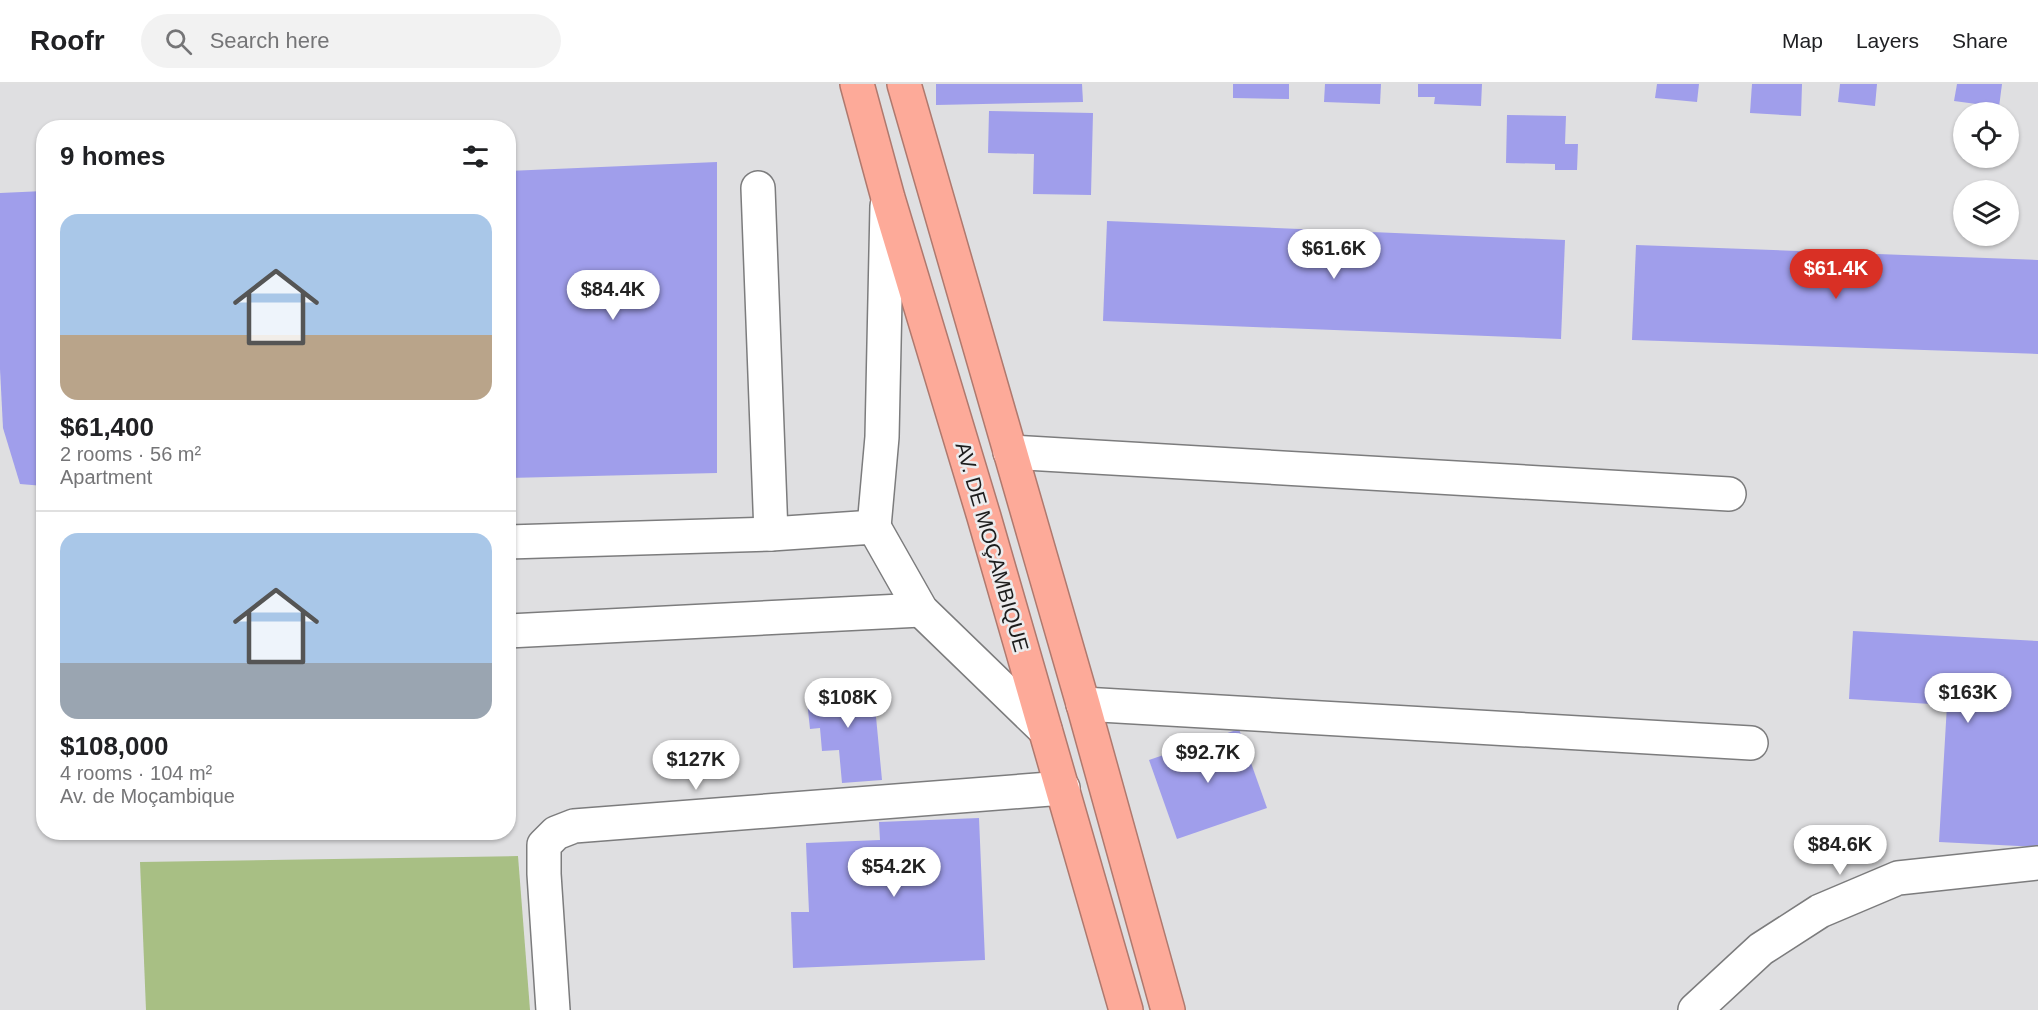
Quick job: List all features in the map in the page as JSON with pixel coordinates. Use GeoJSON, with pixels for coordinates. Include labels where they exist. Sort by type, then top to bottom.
{"type":"FeatureCollection","features":[{"type":"Feature","properties":{"kind":"highway","name":"AV. DE MOÇAMBIQUE"},"geometry":{"type":"LineString","coordinates":[[857,84],[888,198],[984,517],[1126,1010]]}},
{"type":"Feature","properties":{"kind":"highway","name":"AV. DE MOÇAMBIQUE"},"geometry":{"type":"LineString","coordinates":[[904,84],[1083,704],[1168,1010]]}},
{"type":"Feature","properties":{"kind":"street"},"geometry":{"type":"LineString","coordinates":[[758,188],[771,534]]}},
{"type":"Feature","properties":{"kind":"street"},"geometry":{"type":"LineString","coordinates":[[888,198],[882,437],[874,527],[921,610],[1045,730]]}},
{"type":"Feature","properties":{"kind":"street"},"geometry":{"type":"LineString","coordinates":[[1010,452],[1729,494]]}},
{"type":"Feature","properties":{"kind":"street"},"geometry":{"type":"LineString","coordinates":[[516,542],[771,534],[874,527]]}},
{"type":"Feature","properties":{"kind":"street"},"geometry":{"type":"LineString","coordinates":[[516,631],[921,610]]}},
{"type":"Feature","properties":{"kind":"street"},"geometry":{"type":"LineString","coordinates":[[1083,704],[1751,743]]}},
{"type":"Feature","properties":{"kind":"street"},"geometry":{"type":"LineString","coordinates":[[553,1010],[544,845],[556,832],[574,826],[1063,788]]}},
{"type":"Feature","properties":{"kind":"street"},"geometry":{"type":"LineString","coordinates":[[1695,1010],[1761,949],[1820,912],[1898,878],[2038,863]]}},
{"type":"Feature","properties":{"kind":"green space"},"geometry":{"type":"Polygon","coordinates":[[[518,856],[530,1010],[146,1010],[140,862],[518,856]]]}},
{"type":"Feature","properties":{"kind":"building"},"geometry":{"type":"Polygon","coordinates":[[[936,84],[1082,84],[1083,102],[936,105],[936,84]]]}},
{"type":"Feature","properties":{"kind":"building"},"geometry":{"type":"Polygon","coordinates":[[[1233,84],[1289,84],[1289,99],[1233,98],[1233,84]]]}},
{"type":"Feature","properties":{"kind":"building"},"geometry":{"type":"Polygon","coordinates":[[[1325,84],[1381,84],[1380,104],[1324,102],[1325,84]]]}},
{"type":"Feature","properties":{"kind":"building"},"geometry":{"type":"Polygon","coordinates":[[[1418,84],[1482,84],[1481,106],[1434,104],[1435,97],[1418,97],[1418,84]]]}},
{"type":"Feature","properties":{"kind":"building"},"geometry":{"type":"Polygon","coordinates":[[[1657,84],[1699,84],[1697,102],[1655,98],[1657,84]]]}},
{"type":"Feature","properties":{"kind":"building"},"geometry":{"type":"Polygon","coordinates":[[[1752,84],[1802,84],[1801,116],[1750,113],[1752,84]]]}},
{"type":"Feature","properties":{"kind":"building"},"geometry":{"type":"Polygon","coordinates":[[[1840,84],[1877,84],[1875,106],[1838,102],[1840,84]]]}},
{"type":"Feature","properties":{"kind":"building"},"geometry":{"type":"Polygon","coordinates":[[[1957,84],[2002,84],[2000,102],[1954,101],[1957,84]]]}},
{"type":"Feature","properties":{"kind":"building"},"geometry":{"type":"Polygon","coordinates":[[[989,111],[1093,113],[1091,195],[1033,194],[1034,154],[988,153],[989,111]]]}},
{"type":"Feature","properties":{"kind":"building"},"geometry":{"type":"Polygon","coordinates":[[[1507,115],[1566,116],[1565,144],[1578,144],[1577,170],[1555,170],[1555,164],[1506,163],[1507,115]]]}},
{"type":"Feature","properties":{"kind":"building"},"geometry":{"type":"Polygon","coordinates":[[[717,162],[717,473],[516,478],[516,171],[717,162]]]}},
{"type":"Feature","properties":{"kind":"building"},"geometry":{"type":"Polygon","coordinates":[[[36,191],[36,485],[20,484],[3,428],[0,369],[0,193],[36,191]]]}},
{"type":"Feature","properties":{"kind":"building"},"geometry":{"type":"Polygon","coordinates":[[[1107,221],[1565,240],[1561,339],[1103,321],[1107,221]]]}},
{"type":"Feature","properties":{"kind":"building"},"geometry":{"type":"Polygon","coordinates":[[[1636,245],[2038,260],[2038,354],[1632,340],[1636,245]]]}},
{"type":"Feature","properties":{"kind":"building"},"geometry":{"type":"Polygon","coordinates":[[[1853,631],[2038,641],[2038,847],[1939,842],[1947,705],[1849,699],[1853,631]]]}},
{"type":"Feature","properties":{"kind":"building"},"geometry":{"type":"Polygon","coordinates":[[[873,685],[882,780],[842,783],[839,750],[822,751],[820,728],[810,729],[806,691],[873,685]]]}},
{"type":"Feature","properties":{"kind":"building"},"geometry":{"type":"Polygon","coordinates":[[[1239,729],[1267,808],[1177,839],[1149,760],[1239,729]]]}},
{"type":"Feature","properties":{"kind":"building"},"geometry":{"type":"Polygon","coordinates":[[[979,818],[985,960],[793,968],[791,912],[809,912],[806,843],[880,840],[879,822],[979,818]]]}}]}
